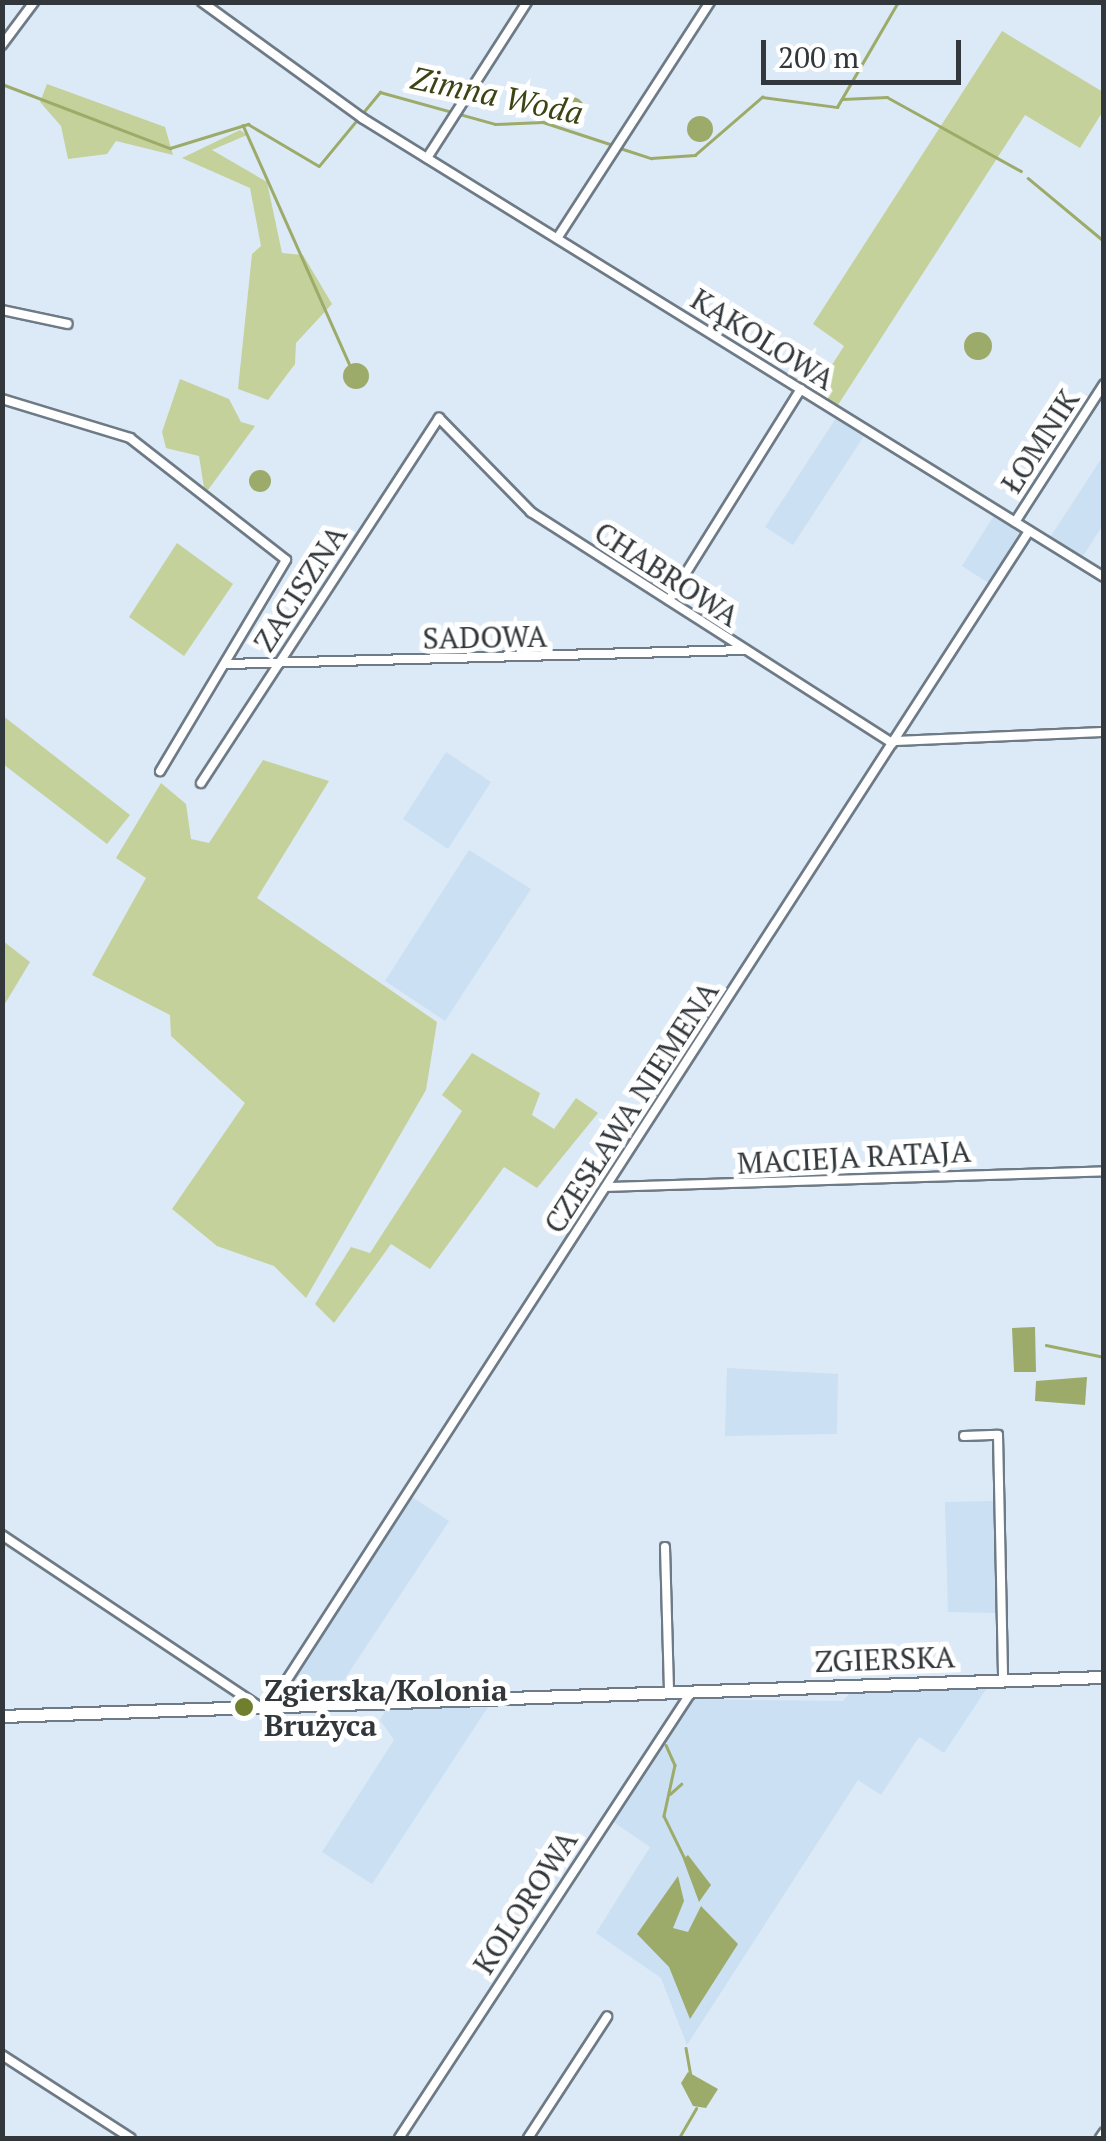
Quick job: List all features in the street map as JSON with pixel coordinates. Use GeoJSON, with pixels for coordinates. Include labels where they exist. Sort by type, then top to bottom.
{"type":"FeatureCollection","features":[{"type":"Feature","properties":{"kind":"main road","name":"ZGIERSKA"},"geometry":{"type":"LineString","coordinates":[[2,1716],[1104,1677]]}},
{"type":"Feature","properties":{"kind":"street"},"geometry":{"type":"LineString","coordinates":[[2,46],[34,2]]}},
{"type":"Feature","properties":{"kind":"street","name":"KĄKOLOWA"},"geometry":{"type":"LineString","coordinates":[[202,2],[359,116],[1104,577]]}},
{"type":"Feature","properties":{"kind":"street"},"geometry":{"type":"LineString","coordinates":[[427,158],[527,2]]}},
{"type":"Feature","properties":{"kind":"street"},"geometry":{"type":"LineString","coordinates":[[558,236],[710,2]]}},
{"type":"Feature","properties":{"kind":"street"},"geometry":{"type":"LineString","coordinates":[[2,310],[68,324]]}},
{"type":"Feature","properties":{"kind":"street","name":"ŁOMNIK"},"geometry":{"type":"LineString","coordinates":[[1015,522],[1104,384]]}},
{"type":"Feature","properties":{"kind":"street"},"geometry":{"type":"LineString","coordinates":[[669,601],[800,389]]}},
{"type":"Feature","properties":{"kind":"street"},"geometry":{"type":"LineString","coordinates":[[2,399],[130,438],[280,548],[284,575],[160,771]]}},
{"type":"Feature","properties":{"kind":"street","name":"CHABROWA"},"geometry":{"type":"LineString","coordinates":[[439,418],[531,512],[893,742]]}},
{"type":"Feature","properties":{"kind":"street","name":"ZACISZNA"},"geometry":{"type":"LineString","coordinates":[[201,783],[439,418]]}},
{"type":"Feature","properties":{"kind":"street","name":"CZESŁAWA NIEMENA"},"geometry":{"type":"LineString","coordinates":[[264,1706],[606,1187],[1029,531]]}},
{"type":"Feature","properties":{"kind":"street","name":"SADOWA"},"geometry":{"type":"LineString","coordinates":[[227,664],[744,650]]}},
{"type":"Feature","properties":{"kind":"street"},"geometry":{"type":"LineString","coordinates":[[893,742],[1104,732]]}},
{"type":"Feature","properties":{"kind":"street","name":"MACIEJA RATAJA"},"geometry":{"type":"LineString","coordinates":[[606,1187],[1104,1170]]}},
{"type":"Feature","properties":{"kind":"street"},"geometry":{"type":"LineString","coordinates":[[964,1436],[998,1436],[1003,1680]]}},
{"type":"Feature","properties":{"kind":"street"},"geometry":{"type":"LineString","coordinates":[[2,1535],[264,1706]]}},
{"type":"Feature","properties":{"kind":"street"},"geometry":{"type":"LineString","coordinates":[[664,1547],[669,1691]]}},
{"type":"Feature","properties":{"kind":"street","name":"KOLOROWA"},"geometry":{"type":"LineString","coordinates":[[399,2138],[692,1690]]}},
{"type":"Feature","properties":{"kind":"street"},"geometry":{"type":"LineString","coordinates":[[528,2138],[606,2018]]}},
{"type":"Feature","properties":{"kind":"street"},"geometry":{"type":"LineString","coordinates":[[2,2055],[131,2138]]}},
{"type":"Feature","properties":{"kind":"shaded area"},"geometry":{"type":"Polygon","coordinates":[[[1002,31],[1103,92],[1103,111],[1080,148],[1025,115],[836,408],[814,393],[844,346],[813,324],[1002,31]]]}},
{"type":"Feature","properties":{"kind":"shaded area"},"geometry":{"type":"Polygon","coordinates":[[[47,84],[165,127],[173,155],[116,141],[107,154],[68,159],[61,126],[40,102],[47,84]]]}},
{"type":"Feature","properties":{"kind":"shaded area"},"geometry":{"type":"Polygon","coordinates":[[[572,97],[581,100],[581,118],[572,121],[563,118],[560,109],[563,100],[572,97]]]}},
{"type":"Feature","properties":{"kind":"shaded area"},"geometry":{"type":"Polygon","coordinates":[[[700,116],[709,120],[713,129],[709,138],[700,142],[691,138],[687,129],[691,120],[700,116]]]}},
{"type":"Feature","properties":{"kind":"shaded area"},"geometry":{"type":"Polygon","coordinates":[[[240,130],[247,135],[212,150],[267,182],[282,253],[303,255],[332,304],[296,343],[295,364],[268,400],[238,389],[252,254],[261,246],[250,188],[182,158],[240,130]]]}},
{"type":"Feature","properties":{"kind":"shaded area"},"geometry":{"type":"Polygon","coordinates":[[[978,332],[988,336],[992,346],[988,356],[978,360],[968,356],[964,346],[968,336],[978,332]]]}},
{"type":"Feature","properties":{"kind":"shaded area"},"geometry":{"type":"Polygon","coordinates":[[[356,363],[365,367],[369,376],[365,385],[356,389],[347,385],[343,376],[347,367],[356,363]]]}},
{"type":"Feature","properties":{"kind":"shaded area"},"geometry":{"type":"Polygon","coordinates":[[[180,379],[229,399],[241,422],[255,426],[205,494],[199,456],[166,448],[162,432],[180,379]]]}},
{"type":"Feature","properties":{"kind":"shaded area"},"geometry":{"type":"Polygon","coordinates":[[[836,418],[864,436],[793,545],[765,527],[836,418]]]}},
{"type":"Feature","properties":{"kind":"shaded area"},"geometry":{"type":"Polygon","coordinates":[[[1103,456],[1103,525],[1081,559],[1049,539],[1103,456]]]}},
{"type":"Feature","properties":{"kind":"shaded area"},"geometry":{"type":"Polygon","coordinates":[[[256,470],[264,470],[271,481],[264,492],[256,492],[249,485],[249,477],[256,470]]]}},
{"type":"Feature","properties":{"kind":"shaded area"},"geometry":{"type":"Polygon","coordinates":[[[995,514],[1023,532],[990,584],[962,566],[995,514]]]}},
{"type":"Feature","properties":{"kind":"shaded area"},"geometry":{"type":"Polygon","coordinates":[[[177,543],[233,584],[184,656],[129,617],[177,543]]]}},
{"type":"Feature","properties":{"kind":"shaded area"},"geometry":{"type":"Polygon","coordinates":[[[2,715],[130,815],[107,844],[3,764],[2,715]]]}},
{"type":"Feature","properties":{"kind":"shaded area"},"geometry":{"type":"Polygon","coordinates":[[[446,752],[491,782],[448,849],[403,819],[446,752]]]}},
{"type":"Feature","properties":{"kind":"shaded area"},"geometry":{"type":"Polygon","coordinates":[[[263,760],[329,781],[257,898],[437,1022],[426,1090],[306,1298],[274,1266],[217,1246],[172,1209],[245,1103],[171,1036],[170,1015],[92,975],[146,878],[116,858],[161,783],[186,804],[191,839],[209,843],[263,760]]]}},
{"type":"Feature","properties":{"kind":"shaded area"},"geometry":{"type":"Polygon","coordinates":[[[469,850],[531,889],[445,1021],[385,981],[469,850]]]}},
{"type":"Feature","properties":{"kind":"shaded area"},"geometry":{"type":"Polygon","coordinates":[[[3,941],[30,962],[3,1007],[3,941]]]}},
{"type":"Feature","properties":{"kind":"shaded area"},"geometry":{"type":"Polygon","coordinates":[[[472,1053],[540,1093],[532,1115],[554,1129],[576,1098],[598,1113],[537,1188],[504,1167],[430,1269],[391,1244],[334,1323],[315,1304],[351,1247],[370,1253],[462,1111],[442,1095],[472,1053]]]}},
{"type":"Feature","properties":{"kind":"shaded area"},"geometry":{"type":"Polygon","coordinates":[[[1035,1327],[1036,1372],[1014,1372],[1012,1328],[1035,1327]]]}},
{"type":"Feature","properties":{"kind":"shaded area"},"geometry":{"type":"Polygon","coordinates":[[[727,1368],[838,1374],[837,1434],[725,1436],[727,1368]]]}},
{"type":"Feature","properties":{"kind":"shaded area"},"geometry":{"type":"Polygon","coordinates":[[[1087,1377],[1085,1405],[1035,1401],[1036,1381],[1087,1377]]]}},
{"type":"Feature","properties":{"kind":"shaded area"},"geometry":{"type":"Polygon","coordinates":[[[412,1497],[449,1521],[344,1680],[291,1681],[412,1497]]]}},
{"type":"Feature","properties":{"kind":"shaded area"},"geometry":{"type":"Polygon","coordinates":[[[995,1501],[997,1613],[948,1612],[945,1502],[995,1501]]]}},
{"type":"Feature","properties":{"kind":"shaded area"},"geometry":{"type":"Polygon","coordinates":[[[987,1688],[944,1753],[919,1737],[881,1795],[858,1780],[687,2045],[661,1978],[596,1933],[650,1847],[612,1821],[693,1699],[843,1701],[849,1694],[987,1688]]]}},
{"type":"Feature","properties":{"kind":"shaded area"},"geometry":{"type":"Polygon","coordinates":[[[488,1707],[372,1884],[322,1852],[394,1740],[380,1720],[387,1708],[488,1707]]]}},
{"type":"Feature","properties":{"kind":"shaded area"},"geometry":{"type":"Polygon","coordinates":[[[688,1855],[711,1885],[699,1902],[683,1859],[688,1855]]]}},
{"type":"Feature","properties":{"kind":"shaded area"},"geometry":{"type":"Polygon","coordinates":[[[678,1876],[684,1901],[673,1928],[688,1932],[701,1906],[738,1944],[690,2019],[669,1967],[637,1934],[678,1876]]]}},
{"type":"Feature","properties":{"kind":"shaded area"},"geometry":{"type":"Polygon","coordinates":[[[688,2072],[718,2089],[706,2108],[693,2106],[681,2083],[688,2072]]]}},
{"type":"Feature","properties":{"kind":"waterway","name":"Zimna Woda"},"geometry":{"type":"LineString","coordinates":[[620,148],[651,158],[695,155],[762,97],[837,107],[898,2]]}},
{"type":"Feature","properties":{"kind":"waterway","name":"Zimna Woda"},"geometry":{"type":"LineString","coordinates":[[2,84],[170,148],[248,124],[319,166],[380,92],[495,124],[543,122],[613,145]]}},
{"type":"Feature","properties":{"kind":"waterway"},"geometry":{"type":"LineString","coordinates":[[842,99],[887,97],[1021,171]]}},
{"type":"Feature","properties":{"kind":"waterway"},"geometry":{"type":"LineString","coordinates":[[243,125],[350,365]]}},
{"type":"Feature","properties":{"kind":"waterway"},"geometry":{"type":"LineString","coordinates":[[1028,178],[1104,241]]}},
{"type":"Feature","properties":{"kind":"waterway"},"geometry":{"type":"LineString","coordinates":[[1046,1345],[1104,1357]]}},
{"type":"Feature","properties":{"kind":"waterway"},"geometry":{"type":"LineString","coordinates":[[666,1745],[675,1765],[664,1816],[684,1857]]}},
{"type":"Feature","properties":{"kind":"waterway"},"geometry":{"type":"LineString","coordinates":[[670,1794],[681,1784]]}},
{"type":"Feature","properties":{"kind":"waterway"},"geometry":{"type":"LineString","coordinates":[[686,2048],[692,2081]]}},
{"type":"Feature","properties":{"kind":"waterway"},"geometry":{"type":"LineString","coordinates":[[679,2138],[696,2109]]}},
{"type":"Feature","properties":{"kind":"place","name":"Zgierska/Kolonia Brużyca"},"geometry":{"type":"Point","coordinates":[244,1707]}}]}
